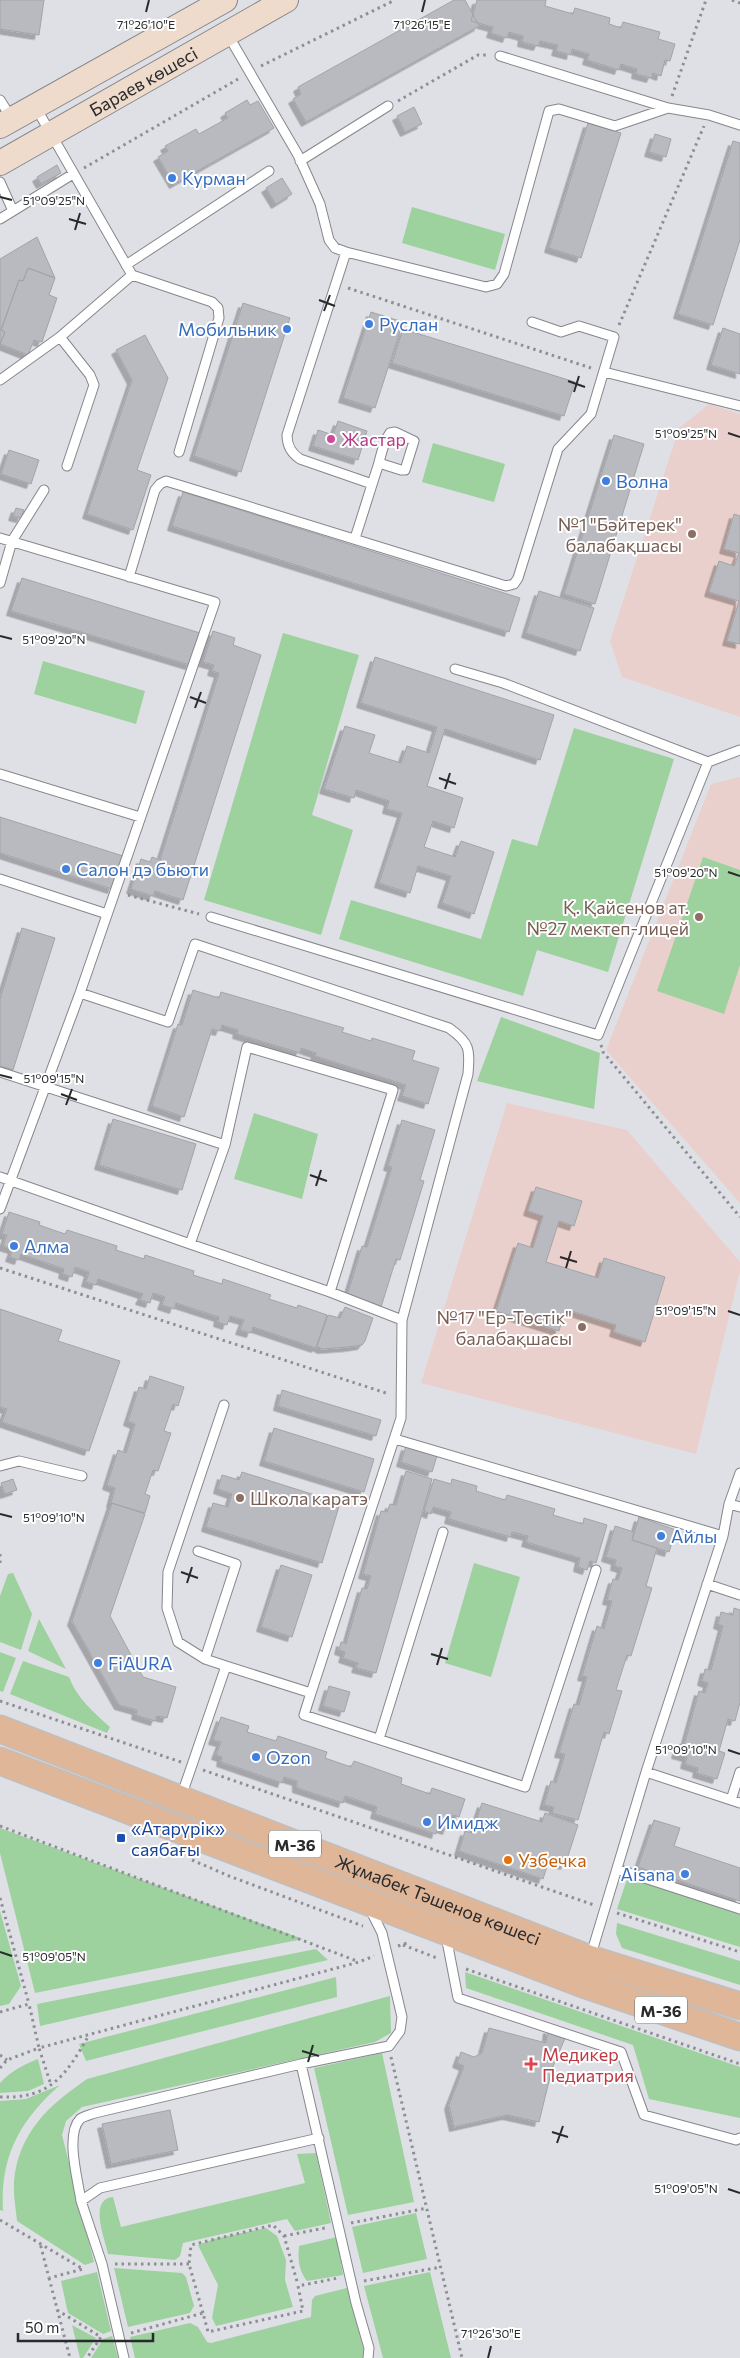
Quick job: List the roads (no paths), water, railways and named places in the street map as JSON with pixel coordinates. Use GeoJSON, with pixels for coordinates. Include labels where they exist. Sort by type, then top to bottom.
{"type":"FeatureCollection","features":[{"type":"Feature","properties":{"kind":"main road","name":"Бараев көшесі"},"geometry":{"type":"LineString","coordinates":[[4,115],[34,106],[225,0]]}},
{"type":"Feature","properties":{"kind":"main road","name":"Бараев көшесі"},"geometry":{"type":"LineString","coordinates":[[0,163],[286,0]]}},
{"type":"Feature","properties":{"kind":"main road","name":"Жұмабек Тәшенов көшесі"},"geometry":{"type":"LineString","coordinates":[[0,1729],[590,1959],[740,2006]]}},
{"type":"Feature","properties":{"kind":"main road","name":"Жұмабек Тәшенов көшесі"},"geometry":{"type":"LineString","coordinates":[[0,1760],[583,1984],[740,2037]]}},
{"type":"Feature","properties":{"kind":"lane"},"geometry":{"type":"LineString","coordinates":[[228,33],[300,161],[318,199],[328,240],[335,248],[486,286],[497,284],[504,274],[549,112],[559,109],[615,126],[668,108]]}},
{"type":"Feature","properties":{"kind":"lane"},"geometry":{"type":"LineString","coordinates":[[500,56],[668,108],[709,116],[740,125]]}},
{"type":"Feature","properties":{"kind":"lane"},"geometry":{"type":"LineString","coordinates":[[34,106],[132,276],[212,302],[218,308],[219,318],[179,452]]}},
{"type":"Feature","properties":{"kind":"lane"},"geometry":{"type":"LineString","coordinates":[[300,161],[388,106]]}},
{"type":"Feature","properties":{"kind":"lane"},"geometry":{"type":"LineString","coordinates":[[126,265],[269,171]]}},
{"type":"Feature","properties":{"kind":"lane"},"geometry":{"type":"LineString","coordinates":[[0,219],[73,174]]}},
{"type":"Feature","properties":{"kind":"lane"},"geometry":{"type":"LineString","coordinates":[[0,182],[13,211]]}},
{"type":"Feature","properties":{"kind":"lane"},"geometry":{"type":"LineString","coordinates":[[346,252],[287,435],[287,443],[294,455],[300,459],[372,484]]}},
{"type":"Feature","properties":{"kind":"lane"},"geometry":{"type":"LineString","coordinates":[[0,380],[60,337],[132,276]]}},
{"type":"Feature","properties":{"kind":"lane"},"geometry":{"type":"LineString","coordinates":[[129,577],[156,490],[160,484],[166,481],[506,586],[514,584],[518,578],[558,449],[591,414],[614,337],[579,326],[561,332],[532,322]]}},
{"type":"Feature","properties":{"kind":"lane"},"geometry":{"type":"LineString","coordinates":[[60,337],[90,374],[94,385],[67,466]]}},
{"type":"Feature","properties":{"kind":"lane"},"geometry":{"type":"LineString","coordinates":[[604,372],[740,406]]}},
{"type":"Feature","properties":{"kind":"lane"},"geometry":{"type":"LineString","coordinates":[[355,538],[379,463],[390,433],[394,432],[414,441],[405,470],[379,463]]}},
{"type":"Feature","properties":{"kind":"lane"},"geometry":{"type":"LineString","coordinates":[[0,583],[12,541],[44,490]]}},
{"type":"Feature","properties":{"kind":"lane"},"geometry":{"type":"LineString","coordinates":[[0,538],[215,602],[80,993],[0,1209]]}},
{"type":"Feature","properties":{"kind":"lane"},"geometry":{"type":"LineString","coordinates":[[455,669],[503,683],[708,762],[740,750]]}},
{"type":"Feature","properties":{"kind":"lane"},"geometry":{"type":"LineString","coordinates":[[211,917],[598,1035],[708,762]]}},
{"type":"Feature","properties":{"kind":"lane"},"geometry":{"type":"LineString","coordinates":[[0,774],[140,817]]}},
{"type":"Feature","properties":{"kind":"lane"},"geometry":{"type":"LineString","coordinates":[[0,879],[107,914]]}},
{"type":"Feature","properties":{"kind":"lane"},"geometry":{"type":"LineString","coordinates":[[80,993],[168,1022],[195,944],[449,1028],[463,1038],[470,1054],[468,1074],[402,1320],[401,1418],[304,1715],[525,1787],[596,1570]]}},
{"type":"Feature","properties":{"kind":"lane"},"geometry":{"type":"LineString","coordinates":[[190,1244],[225,1145],[247,1047],[393,1090],[330,1292]]}},
{"type":"Feature","properties":{"kind":"lane"},"geometry":{"type":"LineString","coordinates":[[0,1072],[46,1085],[225,1145]]}},
{"type":"Feature","properties":{"kind":"lane"},"geometry":{"type":"LineString","coordinates":[[0,1177],[9,1182],[330,1292],[402,1320]]}},
{"type":"Feature","properties":{"kind":"lane"},"geometry":{"type":"LineString","coordinates":[[224,1405],[168,1572],[167,1608],[178,1642],[205,1659],[311,1693]]}},
{"type":"Feature","properties":{"kind":"lane"},"geometry":{"type":"LineString","coordinates":[[395,1439],[723,1536]]}},
{"type":"Feature","properties":{"kind":"lane"},"geometry":{"type":"LineString","coordinates":[[0,1466],[20,1461],[82,1476]]}},
{"type":"Feature","properties":{"kind":"lane"},"geometry":{"type":"LineString","coordinates":[[590,1959],[646,1772],[723,1536],[729,1504],[740,1473]]}},
{"type":"Feature","properties":{"kind":"lane"},"geometry":{"type":"LineString","coordinates":[[729,1504],[740,1507]]}},
{"type":"Feature","properties":{"kind":"lane"},"geometry":{"type":"LineString","coordinates":[[379,1739],[443,1532]]}},
{"type":"Feature","properties":{"kind":"lane"},"geometry":{"type":"LineString","coordinates":[[198,1551],[236,1564],[205,1659]]}},
{"type":"Feature","properties":{"kind":"lane"},"geometry":{"type":"LineString","coordinates":[[707,1584],[740,1595]]}},
{"type":"Feature","properties":{"kind":"lane"},"geometry":{"type":"LineString","coordinates":[[180,1799],[226,1666]]}},
{"type":"Feature","properties":{"kind":"lane"},"geometry":{"type":"LineString","coordinates":[[646,1772],[740,1803]]}},
{"type":"Feature","properties":{"kind":"lane"},"geometry":{"type":"LineString","coordinates":[[731,1800],[740,1772]]}},
{"type":"Feature","properties":{"kind":"lane"},"geometry":{"type":"LineString","coordinates":[[617,1869],[740,1908]]}},
{"type":"Feature","properties":{"kind":"lane"},"geometry":{"type":"LineString","coordinates":[[124,2358],[102,2264],[81,2201],[72,2138],[74,2127],[81,2118],[302,2064],[389,2046],[400,2031],[402,2017],[382,1933],[365,1900]]}},
{"type":"Feature","properties":{"kind":"lane"},"geometry":{"type":"LineString","coordinates":[[445,1931],[458,1998],[621,2052],[644,2115],[736,2140],[740,2138]]}},
{"type":"Feature","properties":{"kind":"lane"},"geometry":{"type":"LineString","coordinates":[[302,2064],[338,2226],[369,2348],[368,2358]]}},
{"type":"Feature","properties":{"kind":"lane"},"geometry":{"type":"LineString","coordinates":[[81,2201],[100,2188],[319,2138]]}},
{"type":"Feature","properties":{"kind":"place","name":"Курман"},"geometry":{"type":"Point","coordinates":[172,178]}},
{"type":"Feature","properties":{"kind":"place","name":"Руслан"},"geometry":{"type":"Point","coordinates":[369,324]}},
{"type":"Feature","properties":{"kind":"place","name":"Мобильник"},"geometry":{"type":"Point","coordinates":[287,329]}},
{"type":"Feature","properties":{"kind":"place","name":"Жастар"},"geometry":{"type":"Point","coordinates":[331,439]}},
{"type":"Feature","properties":{"kind":"place","name":"Волна"},"geometry":{"type":"Point","coordinates":[606,481]}},
{"type":"Feature","properties":{"kind":"place","name":"№1 \"Бәйтерек\" балабақшасы"},"geometry":{"type":"Point","coordinates":[692,534]}},
{"type":"Feature","properties":{"kind":"place","name":"Салон дэ бьюти"},"geometry":{"type":"Point","coordinates":[66,869]}},
{"type":"Feature","properties":{"kind":"place","name":"Қ. Қайсенов ат. №27 мектеп-лицей"},"geometry":{"type":"Point","coordinates":[699,917]}},
{"type":"Feature","properties":{"kind":"place","name":"Алма"},"geometry":{"type":"Point","coordinates":[14,1246]}},
{"type":"Feature","properties":{"kind":"place","name":"№17 \"Ер-Төстік\" балабақшасы"},"geometry":{"type":"Point","coordinates":[582,1327]}},
{"type":"Feature","properties":{"kind":"place","name":"Школа каратэ"},"geometry":{"type":"Point","coordinates":[240,1498]}},
{"type":"Feature","properties":{"kind":"place","name":"Айлы"},"geometry":{"type":"Point","coordinates":[661,1536]}},
{"type":"Feature","properties":{"kind":"place","name":"FiAURA"},"geometry":{"type":"Point","coordinates":[98,1663]}},
{"type":"Feature","properties":{"kind":"place","name":"Ozon"},"geometry":{"type":"Point","coordinates":[256,1757]}},
{"type":"Feature","properties":{"kind":"place","name":"Имидж"},"geometry":{"type":"Point","coordinates":[427,1822]}},
{"type":"Feature","properties":{"kind":"place","name":"«Атарүрік» саябағы"},"geometry":{"type":"Point","coordinates":[121,1838]}},
{"type":"Feature","properties":{"kind":"place","name":"Узбечка"},"geometry":{"type":"Point","coordinates":[508,1860]}},
{"type":"Feature","properties":{"kind":"place","name":"Aisana"},"geometry":{"type":"Point","coordinates":[685,1874]}},
{"type":"Feature","properties":{"kind":"place","name":"Медикер Педиатрия"},"geometry":{"type":"Point","coordinates":[531,2064]}}]}
